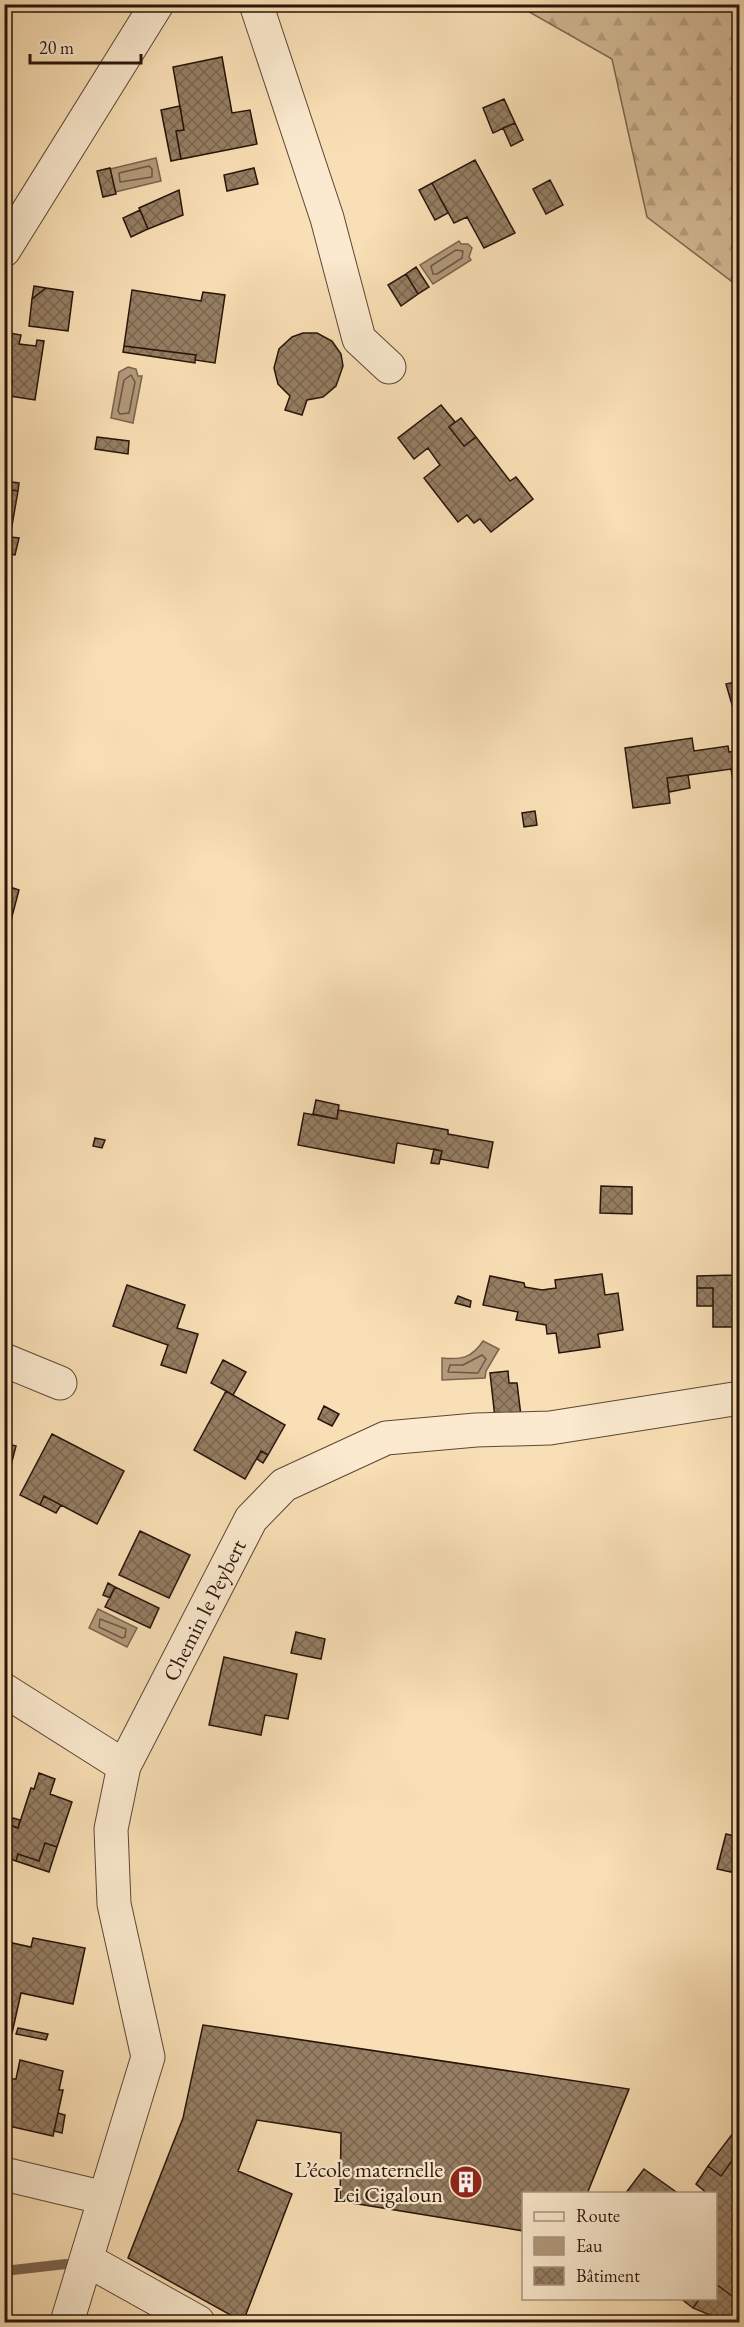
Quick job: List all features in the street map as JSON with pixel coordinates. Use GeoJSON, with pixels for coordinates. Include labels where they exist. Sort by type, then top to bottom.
{"type":"FeatureCollection","features":[{"type":"Feature","properties":{"kind":"street"},"geometry":{"type":"LineString","coordinates":[[4,249],[157,4]]}},
{"type":"Feature","properties":{"kind":"street"},"geometry":{"type":"LineString","coordinates":[[256,4],[327,218],[359,339],[389,367]]}},
{"type":"Feature","properties":{"kind":"street"},"geometry":{"type":"LineString","coordinates":[[4,1360],[60,1383]]}},
{"type":"Feature","properties":{"kind":"street","name":"Chemin le Peybert"},"geometry":{"type":"LineString","coordinates":[[67,2322],[148,2057],[114,1904],[111,1829],[124,1766],[251,1519],[284,1485],[386,1438],[476,1430],[550,1428],[740,1398]]}},
{"type":"Feature","properties":{"kind":"street"},"geometry":{"type":"LineString","coordinates":[[4,1690],[124,1766]]}},
{"type":"Feature","properties":{"kind":"street"},"geometry":{"type":"LineString","coordinates":[[4,2174],[105,2198]]}},
{"type":"Feature","properties":{"kind":"street"},"geometry":{"type":"LineString","coordinates":[[87,2260],[198,2322]]}},
{"type":"Feature","properties":{"kind":"green space"},"geometry":{"type":"Polygon","coordinates":[[[517,5],[739,5],[739,287],[647,217],[612,59],[517,5]]]}},
{"type":"Feature","properties":{"kind":"water"},"geometry":{"type":"Polygon","coordinates":[[[156,158],[161,181],[115,192],[110,169],[156,158]]]}},
{"type":"Feature","properties":{"kind":"water"},"geometry":{"type":"Polygon","coordinates":[[[459,241],[472,248],[469,257],[471,260],[433,284],[420,265],[459,241]]]}},
{"type":"Feature","properties":{"kind":"water"},"geometry":{"type":"Polygon","coordinates":[[[128,367],[136,369],[138,376],[142,376],[133,423],[111,418],[119,372],[128,367]]]}},
{"type":"Feature","properties":{"kind":"water"},"geometry":{"type":"Polygon","coordinates":[[[483,1341],[499,1349],[486,1371],[485,1378],[442,1380],[442,1358],[466,1357],[483,1341]]]}},
{"type":"Feature","properties":{"kind":"water"},"geometry":{"type":"Polygon","coordinates":[[[98,1609],[137,1628],[127,1647],[89,1628],[98,1609]]]}},
{"type":"Feature","properties":{"kind":"building"},"geometry":{"type":"Polygon","coordinates":[[[222,57],[232,113],[250,110],[257,144],[181,159],[176,131],[184,130],[173,67],[222,57]]]}},
{"type":"Feature","properties":{"kind":"building"},"geometry":{"type":"Polygon","coordinates":[[[504,99],[515,123],[493,133],[483,108],[504,99]]]}},
{"type":"Feature","properties":{"kind":"building"},"geometry":{"type":"Polygon","coordinates":[[[180,106],[184,130],[176,131],[181,159],[171,161],[161,110],[180,106]]]}},
{"type":"Feature","properties":{"kind":"building"},"geometry":{"type":"Polygon","coordinates":[[[515,123],[523,140],[511,146],[503,128],[515,123]]]}},
{"type":"Feature","properties":{"kind":"building"},"geometry":{"type":"Polygon","coordinates":[[[475,160],[515,233],[484,248],[467,217],[454,223],[432,183],[475,160]]]}},
{"type":"Feature","properties":{"kind":"building"},"geometry":{"type":"Polygon","coordinates":[[[4,167],[11,169],[4,192],[4,167]]]}},
{"type":"Feature","properties":{"kind":"building"},"geometry":{"type":"Polygon","coordinates":[[[110,168],[116,194],[103,197],[97,171],[110,168]]]}},
{"type":"Feature","properties":{"kind":"building"},"geometry":{"type":"Polygon","coordinates":[[[254,168],[258,184],[227,191],[224,175],[254,168]]]}},
{"type":"Feature","properties":{"kind":"building"},"geometry":{"type":"Polygon","coordinates":[[[550,180],[563,205],[546,214],[533,189],[550,180]]]}},
{"type":"Feature","properties":{"kind":"building"},"geometry":{"type":"Polygon","coordinates":[[[432,183],[448,213],[435,220],[419,190],[432,183]]]}},
{"type":"Feature","properties":{"kind":"building"},"geometry":{"type":"Polygon","coordinates":[[[179,190],[183,215],[148,229],[139,208],[179,190]]]}},
{"type":"Feature","properties":{"kind":"building"},"geometry":{"type":"Polygon","coordinates":[[[140,210],[148,229],[131,237],[123,218],[140,210]]]}},
{"type":"Feature","properties":{"kind":"building"},"geometry":{"type":"Polygon","coordinates":[[[416,267],[429,287],[418,294],[406,274],[416,267]]]}},
{"type":"Feature","properties":{"kind":"building"},"geometry":{"type":"Polygon","coordinates":[[[406,274],[418,294],[401,306],[388,285],[406,274]]]}},
{"type":"Feature","properties":{"kind":"building"},"geometry":{"type":"Polygon","coordinates":[[[34,286],[46,288],[32,299],[34,286]]]}},
{"type":"Feature","properties":{"kind":"building"},"geometry":{"type":"Polygon","coordinates":[[[46,288],[73,292],[68,331],[29,326],[32,299],[46,288]]]}},
{"type":"Feature","properties":{"kind":"building"},"geometry":{"type":"Polygon","coordinates":[[[132,290],[201,301],[203,292],[225,295],[215,363],[195,360],[196,355],[124,346],[132,290]]]}},
{"type":"Feature","properties":{"kind":"building"},"geometry":{"type":"Polygon","coordinates":[[[4,332],[21,335],[19,344],[36,346],[37,340],[44,341],[35,400],[10,396],[12,380],[4,379],[4,332]]]}},
{"type":"Feature","properties":{"kind":"building"},"geometry":{"type":"Polygon","coordinates":[[[303,333],[317,333],[332,341],[341,354],[343,366],[336,386],[323,397],[307,400],[302,415],[285,410],[290,396],[278,384],[274,368],[279,349],[292,337],[303,333]]]}},
{"type":"Feature","properties":{"kind":"building"},"geometry":{"type":"Polygon","coordinates":[[[124,346],[196,355],[195,363],[123,352],[124,346]]]}},
{"type":"Feature","properties":{"kind":"building"},"geometry":{"type":"Polygon","coordinates":[[[441,405],[455,422],[449,427],[464,446],[476,437],[510,481],[516,477],[533,499],[491,532],[480,519],[474,523],[467,515],[458,522],[424,478],[440,465],[428,448],[414,459],[398,438],[441,405]]]}},
{"type":"Feature","properties":{"kind":"building"},"geometry":{"type":"Polygon","coordinates":[[[461,418],[476,437],[464,446],[449,427],[461,418]]]}},
{"type":"Feature","properties":{"kind":"building"},"geometry":{"type":"Polygon","coordinates":[[[97,437],[129,441],[128,454],[95,449],[97,437]]]}},
{"type":"Feature","properties":{"kind":"building"},"geometry":{"type":"Polygon","coordinates":[[[4,481],[19,483],[18,491],[4,489],[4,481]]]}},
{"type":"Feature","properties":{"kind":"building"},"geometry":{"type":"Polygon","coordinates":[[[4,489],[18,491],[10,537],[19,538],[15,555],[4,553],[4,489]]]}},
{"type":"Feature","properties":{"kind":"building"},"geometry":{"type":"Polygon","coordinates":[[[740,681],[740,713],[735,715],[726,684],[740,681]]]}},
{"type":"Feature","properties":{"kind":"building"},"geometry":{"type":"Polygon","coordinates":[[[692,738],[694,751],[728,746],[729,752],[740,751],[740,787],[734,787],[731,769],[667,778],[670,803],[633,808],[625,748],[692,738]]]}},
{"type":"Feature","properties":{"kind":"building"},"geometry":{"type":"Polygon","coordinates":[[[688,775],[690,788],[669,792],[667,778],[688,775]]]}},
{"type":"Feature","properties":{"kind":"building"},"geometry":{"type":"Polygon","coordinates":[[[535,811],[537,825],[524,827],[522,813],[535,811]]]}},
{"type":"Feature","properties":{"kind":"building"},"geometry":{"type":"Polygon","coordinates":[[[4,885],[19,890],[10,924],[4,922],[4,885]]]}},
{"type":"Feature","properties":{"kind":"building"},"geometry":{"type":"Polygon","coordinates":[[[316,1100],[339,1105],[337,1119],[313,1114],[316,1100]]]}},
{"type":"Feature","properties":{"kind":"building"},"geometry":{"type":"Polygon","coordinates":[[[338,1110],[448,1130],[448,1134],[493,1142],[488,1168],[440,1159],[442,1151],[397,1143],[394,1163],[298,1145],[304,1113],[337,1119],[338,1110]]]}},
{"type":"Feature","properties":{"kind":"building"},"geometry":{"type":"Polygon","coordinates":[[[95,1138],[105,1140],[102,1148],[93,1146],[95,1138]]]}},
{"type":"Feature","properties":{"kind":"building"},"geometry":{"type":"Polygon","coordinates":[[[434,1149],[442,1151],[439,1164],[431,1163],[434,1149]]]}},
{"type":"Feature","properties":{"kind":"building"},"geometry":{"type":"Polygon","coordinates":[[[601,1186],[632,1187],[632,1214],[600,1213],[601,1186]]]}},
{"type":"Feature","properties":{"kind":"building"},"geometry":{"type":"Polygon","coordinates":[[[602,1274],[605,1295],[618,1293],[623,1330],[598,1334],[600,1347],[559,1353],[556,1333],[547,1334],[546,1325],[516,1320],[518,1312],[483,1305],[490,1276],[524,1283],[525,1287],[542,1290],[556,1288],[555,1280],[602,1274]]]}},
{"type":"Feature","properties":{"kind":"building"},"geometry":{"type":"Polygon","coordinates":[[[733,1275],[733,1283],[740,1283],[740,1327],[713,1327],[713,1288],[697,1288],[697,1276],[733,1275]]]}},
{"type":"Feature","properties":{"kind":"building"},"geometry":{"type":"Polygon","coordinates":[[[733,1275],[740,1275],[740,1283],[733,1283],[733,1275]]]}},
{"type":"Feature","properties":{"kind":"building"},"geometry":{"type":"Polygon","coordinates":[[[127,1285],[185,1305],[177,1328],[198,1334],[186,1373],[161,1365],[168,1345],[113,1326],[127,1285]]]}},
{"type":"Feature","properties":{"kind":"building"},"geometry":{"type":"Polygon","coordinates":[[[697,1288],[713,1288],[713,1306],[697,1306],[697,1288]]]}},
{"type":"Feature","properties":{"kind":"building"},"geometry":{"type":"Polygon","coordinates":[[[458,1296],[471,1301],[470,1307],[455,1303],[458,1296]]]}},
{"type":"Feature","properties":{"kind":"building"},"geometry":{"type":"Polygon","coordinates":[[[223,1360],[246,1372],[233,1395],[211,1383],[223,1360]]]}},
{"type":"Feature","properties":{"kind":"building"},"geometry":{"type":"Polygon","coordinates":[[[508,1371],[509,1383],[517,1383],[521,1416],[495,1418],[490,1373],[508,1371]]]}},
{"type":"Feature","properties":{"kind":"building"},"geometry":{"type":"Polygon","coordinates":[[[226,1391],[285,1425],[268,1455],[261,1451],[245,1479],[194,1450],[226,1391]]]}},
{"type":"Feature","properties":{"kind":"building"},"geometry":{"type":"Polygon","coordinates":[[[324,1406],[339,1414],[332,1426],[318,1419],[324,1406]]]}},
{"type":"Feature","properties":{"kind":"building"},"geometry":{"type":"Polygon","coordinates":[[[52,1434],[124,1471],[97,1524],[44,1496],[40,1505],[20,1495],[52,1434]]]}},
{"type":"Feature","properties":{"kind":"building"},"geometry":{"type":"Polygon","coordinates":[[[4,1443],[16,1446],[11,1465],[4,1463],[4,1443]]]}},
{"type":"Feature","properties":{"kind":"building"},"geometry":{"type":"Polygon","coordinates":[[[261,1451],[268,1455],[263,1463],[257,1459],[261,1451]]]}},
{"type":"Feature","properties":{"kind":"building"},"geometry":{"type":"Polygon","coordinates":[[[44,1496],[61,1505],[56,1513],[40,1505],[44,1496]]]}},
{"type":"Feature","properties":{"kind":"building"},"geometry":{"type":"Polygon","coordinates":[[[140,1531],[190,1555],[169,1598],[119,1575],[140,1531]]]}},
{"type":"Feature","properties":{"kind":"building"},"geometry":{"type":"Polygon","coordinates":[[[108,1583],[115,1587],[110,1598],[103,1595],[108,1583]]]}},
{"type":"Feature","properties":{"kind":"building"},"geometry":{"type":"Polygon","coordinates":[[[115,1587],[159,1608],[150,1628],[105,1607],[115,1587]]]}},
{"type":"Feature","properties":{"kind":"building"},"geometry":{"type":"Polygon","coordinates":[[[296,1632],[325,1639],[321,1659],[291,1653],[296,1632]]]}},
{"type":"Feature","properties":{"kind":"building"},"geometry":{"type":"Polygon","coordinates":[[[224,1657],[297,1674],[288,1719],[265,1715],[261,1735],[209,1725],[224,1657]]]}},
{"type":"Feature","properties":{"kind":"building"},"geometry":{"type":"Polygon","coordinates":[[[39,1773],[55,1779],[50,1794],[72,1802],[57,1847],[45,1843],[39,1861],[18,1854],[16,1861],[4,1857],[4,1827],[6,1824],[18,1828],[31,1788],[34,1789],[39,1773]]]}},
{"type":"Feature","properties":{"kind":"building"},"geometry":{"type":"Polygon","coordinates":[[[13,1818],[20,1820],[18,1828],[10,1825],[13,1818]]]}},
{"type":"Feature","properties":{"kind":"building"},"geometry":{"type":"Polygon","coordinates":[[[726,1834],[740,1837],[740,1874],[717,1869],[726,1834]]]}},
{"type":"Feature","properties":{"kind":"building"},"geometry":{"type":"Polygon","coordinates":[[[45,1843],[57,1847],[49,1872],[16,1861],[18,1854],[39,1861],[45,1843]]]}},
{"type":"Feature","properties":{"kind":"building"},"geometry":{"type":"Polygon","coordinates":[[[33,1938],[85,1948],[73,2004],[21,1993],[12,2033],[4,2031],[4,1974],[12,1943],[31,1947],[33,1938]]]}},
{"type":"Feature","properties":{"kind":"building"},"geometry":{"type":"Polygon","coordinates":[[[4,1950],[10,1951],[4,1974],[4,1950]]]}},
{"type":"Feature","properties":{"kind":"building","name":"L’école maternelle Lei Cigaloun"},"geometry":{"type":"Polygon","coordinates":[[[203,2025],[629,2089],[588,2192],[522,2192],[522,2231],[340,2201],[341,2133],[257,2120],[238,2171],[292,2194],[243,2322],[128,2258],[183,2118],[203,2025]]]}},
{"type":"Feature","properties":{"kind":"building"},"geometry":{"type":"Polygon","coordinates":[[[18,2028],[48,2034],[46,2040],[16,2034],[18,2028]]]}},
{"type":"Feature","properties":{"kind":"building"},"geometry":{"type":"Polygon","coordinates":[[[20,2060],[63,2071],[59,2090],[63,2090],[53,2136],[4,2125],[12,2079],[16,2079],[20,2060]]]}},
{"type":"Feature","properties":{"kind":"building"},"geometry":{"type":"Polygon","coordinates":[[[58,2113],[65,2115],[62,2133],[54,2131],[58,2113]]]}},
{"type":"Feature","properties":{"kind":"building"},"geometry":{"type":"Polygon","coordinates":[[[740,2124],[740,2150],[721,2176],[708,2166],[740,2124]]]}},
{"type":"Feature","properties":{"kind":"building"},"geometry":{"type":"Polygon","coordinates":[[[740,2150],[740,2302],[717,2285],[717,2192],[706,2192],[696,2184],[708,2166],[721,2176],[740,2150]]]}},
{"type":"Feature","properties":{"kind":"building"},"geometry":{"type":"Polygon","coordinates":[[[644,2169],[676,2192],[627,2192],[644,2169]]]}},
{"type":"Feature","properties":{"kind":"building"},"geometry":{"type":"Polygon","coordinates":[[[717,2285],[740,2302],[740,2319],[717,2318],[693,2308],[699,2300],[717,2300],[717,2285]]]}},
{"type":"Feature","properties":{"kind":"building"},"geometry":{"type":"Polygon","coordinates":[[[683,2300],[699,2300],[693,2308],[683,2300]]]}},
{"type":"Feature","properties":{"kind":"building"},"geometry":{"type":"Polygon","coordinates":[[[117,2316],[131,2322],[94,2322],[117,2316]]]}},
{"type":"Feature","properties":{"kind":"waterway"},"geometry":{"type":"LineString","coordinates":[[4,2271],[66,2264]]}},
{"type":"Feature","properties":{"kind":"place","name":"L’école maternelle Lei Cigaloun"},"geometry":{"type":"Point","coordinates":[466,2182]}}]}
